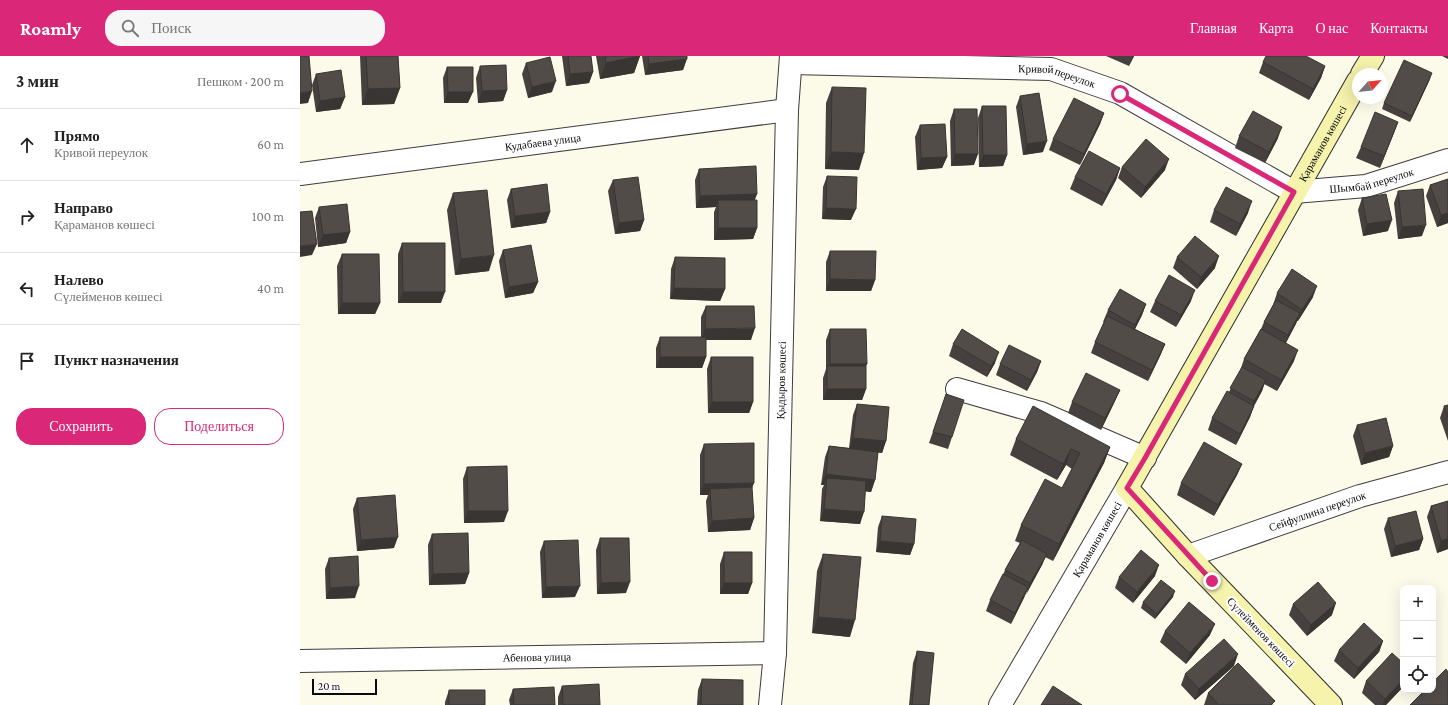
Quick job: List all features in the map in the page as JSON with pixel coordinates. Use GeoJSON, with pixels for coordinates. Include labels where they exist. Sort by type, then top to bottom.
{"type":"FeatureCollection","features":[{"type":"Feature","properties":{"kind":"main road"},"geometry":{"type":"LineString","coordinates":[[1366,68],[1373,56]]}},
{"type":"Feature","properties":{"kind":"main road","name":"Қараманов көшесі"},"geometry":{"type":"LineString","coordinates":[[1127,488],[1352,91]]}},
{"type":"Feature","properties":{"kind":"main road","name":"Сүлейменов көшесі"},"geometry":{"type":"LineString","coordinates":[[1127,488],[1188,556],[1331,705]]}},
{"type":"Feature","properties":{"kind":"street","name":"Кривой переулок"},"geometry":{"type":"LineString","coordinates":[[791,59],[1053,63],[1120,94],[1294,192]]}},
{"type":"Feature","properties":{"kind":"street","name":"Қыдыров көшесі"},"geometry":{"type":"LineString","coordinates":[[770,705],[775,653],[786,110],[791,59]]}},
{"type":"Feature","properties":{"kind":"street","name":"Кудабаева улица"},"geometry":{"type":"LineString","coordinates":[[300,174],[786,110]]}},
{"type":"Feature","properties":{"kind":"street","name":"Шымбай переулок"},"geometry":{"type":"LineString","coordinates":[[1294,192],[1366,186],[1448,160]]}},
{"type":"Feature","properties":{"kind":"street"},"geometry":{"type":"LineString","coordinates":[[957,389],[1041,413],[1145,458]]}},
{"type":"Feature","properties":{"kind":"street","name":"Сейфуллина переулок"},"geometry":{"type":"LineString","coordinates":[[1188,556],[1360,496],[1448,472]]}},
{"type":"Feature","properties":{"kind":"street","name":"Қараманов көшесі"},"geometry":{"type":"LineString","coordinates":[[1000,705],[1127,488]]}},
{"type":"Feature","properties":{"kind":"street","name":"Абенова улица"},"geometry":{"type":"LineString","coordinates":[[300,661],[775,653]]}},
{"type":"Feature","properties":{"kind":"building"},"geometry":{"type":"Polygon","coordinates":[[[300,56],[309,56],[312,91],[300,93],[300,56]]]}},
{"type":"Feature","properties":{"kind":"building"},"geometry":{"type":"Polygon","coordinates":[[[366,56],[398,56],[400,88],[368,89],[366,56]]]}},
{"type":"Feature","properties":{"kind":"building"},"geometry":{"type":"Polygon","coordinates":[[[568,56],[591,56],[593,72],[570,74],[568,56]]]}},
{"type":"Feature","properties":{"kind":"building"},"geometry":{"type":"Polygon","coordinates":[[[605,56],[640,56],[606,63],[605,56]]]}},
{"type":"Feature","properties":{"kind":"building"},"geometry":{"type":"Polygon","coordinates":[[[648,56],[687,56],[687,59],[649,64],[648,56]]]}},
{"type":"Feature","properties":{"kind":"building"},"geometry":{"type":"Polygon","coordinates":[[[1266,56],[1306,56],[1325,66],[1313,89],[1263,62],[1266,56]]]}},
{"type":"Feature","properties":{"kind":"building"},"geometry":{"type":"Polygon","coordinates":[[[550,57],[556,81],[532,87],[526,63],[550,57]]]}},
{"type":"Feature","properties":{"kind":"building"},"geometry":{"type":"Polygon","coordinates":[[[1404,60],[1432,73],[1412,116],[1386,104],[1388,104],[1388,94],[1404,60]]]}},
{"type":"Feature","properties":{"kind":"building"},"geometry":{"type":"Polygon","coordinates":[[[506,65],[507,90],[482,91],[480,66],[506,65]]]}},
{"type":"Feature","properties":{"kind":"building"},"geometry":{"type":"Polygon","coordinates":[[[447,67],[473,67],[473,92],[448,92],[447,67]]]}},
{"type":"Feature","properties":{"kind":"building"},"geometry":{"type":"Polygon","coordinates":[[[341,70],[345,97],[320,101],[316,74],[341,70]]]}},
{"type":"Feature","properties":{"kind":"building"},"geometry":{"type":"Polygon","coordinates":[[[832,87],[866,88],[864,153],[831,152],[832,87]]]}},
{"type":"Feature","properties":{"kind":"building"},"geometry":{"type":"Polygon","coordinates":[[[1039,93],[1047,141],[1027,144],[1020,96],[1039,93]]]}},
{"type":"Feature","properties":{"kind":"building"},"geometry":{"type":"Polygon","coordinates":[[[1074,98],[1104,113],[1084,154],[1053,139],[1074,98]]]}},
{"type":"Feature","properties":{"kind":"building"},"geometry":{"type":"Polygon","coordinates":[[[982,106],[1006,106],[1007,155],[983,155],[982,106]]]}},
{"type":"Feature","properties":{"kind":"building"},"geometry":{"type":"Polygon","coordinates":[[[954,109],[977,109],[978,154],[955,154],[954,109]]]}},
{"type":"Feature","properties":{"kind":"building"},"geometry":{"type":"Polygon","coordinates":[[[1253,111],[1282,127],[1269,152],[1239,136],[1253,111]]]}},
{"type":"Feature","properties":{"kind":"building"},"geometry":{"type":"Polygon","coordinates":[[[1375,112],[1398,122],[1384,156],[1361,147],[1375,112]]]}},
{"type":"Feature","properties":{"kind":"building"},"geometry":{"type":"Polygon","coordinates":[[[945,124],[947,157],[921,158],[920,125],[945,124]]]}},
{"type":"Feature","properties":{"kind":"building"},"geometry":{"type":"Polygon","coordinates":[[[1146,139],[1169,159],[1145,187],[1122,167],[1146,139]]]}},
{"type":"Feature","properties":{"kind":"building"},"geometry":{"type":"Polygon","coordinates":[[[1089,151],[1120,168],[1106,194],[1075,177],[1089,151]]]}},
{"type":"Feature","properties":{"kind":"building"},"geometry":{"type":"Polygon","coordinates":[[[756,166],[757,194],[700,196],[699,169],[756,166]]]}},
{"type":"Feature","properties":{"kind":"building"},"geometry":{"type":"Polygon","coordinates":[[[827,176],[857,177],[856,209],[826,208],[827,176]]]}},
{"type":"Feature","properties":{"kind":"building"},"geometry":{"type":"Polygon","coordinates":[[[638,177],[644,220],[619,223],[613,180],[638,177]]]}},
{"type":"Feature","properties":{"kind":"building"},"geometry":{"type":"Polygon","coordinates":[[[1448,179],[1448,213],[1441,215],[1430,185],[1448,179]]]}},
{"type":"Feature","properties":{"kind":"building"},"geometry":{"type":"Polygon","coordinates":[[[547,184],[550,212],[515,216],[511,189],[547,184]]]}},
{"type":"Feature","properties":{"kind":"building"},"geometry":{"type":"Polygon","coordinates":[[[1226,187],[1252,201],[1240,224],[1214,210],[1226,187]]]}},
{"type":"Feature","properties":{"kind":"building"},"geometry":{"type":"Polygon","coordinates":[[[1423,189],[1426,225],[1402,227],[1398,191],[1423,189]]]}},
{"type":"Feature","properties":{"kind":"building"},"geometry":{"type":"Polygon","coordinates":[[[487,190],[494,255],[461,259],[453,193],[487,190]]]}},
{"type":"Feature","properties":{"kind":"building"},"geometry":{"type":"Polygon","coordinates":[[[1386,194],[1392,220],[1367,224],[1362,198],[1386,194]]]}},
{"type":"Feature","properties":{"kind":"building"},"geometry":{"type":"Polygon","coordinates":[[[718,200],[757,200],[757,228],[718,228],[718,200]]]}},
{"type":"Feature","properties":{"kind":"building"},"geometry":{"type":"Polygon","coordinates":[[[347,204],[350,232],[323,235],[319,207],[347,204]]]}},
{"type":"Feature","properties":{"kind":"building"},"geometry":{"type":"Polygon","coordinates":[[[312,211],[317,244],[300,246],[300,212],[312,211]]]}},
{"type":"Feature","properties":{"kind":"building"},"geometry":{"type":"Polygon","coordinates":[[[1195,236],[1219,256],[1201,277],[1177,257],[1195,236]]]}},
{"type":"Feature","properties":{"kind":"building"},"geometry":{"type":"Polygon","coordinates":[[[402,243],[445,243],[445,292],[403,292],[402,243]]]}},
{"type":"Feature","properties":{"kind":"building"},"geometry":{"type":"Polygon","coordinates":[[[531,245],[538,282],[509,287],[503,250],[531,245]]]}},
{"type":"Feature","properties":{"kind":"building"},"geometry":{"type":"Polygon","coordinates":[[[830,251],[876,251],[875,280],[830,279],[830,251]]]}},
{"type":"Feature","properties":{"kind":"building"},"geometry":{"type":"Polygon","coordinates":[[[342,254],[379,254],[380,303],[342,303],[342,254]]]}},
{"type":"Feature","properties":{"kind":"building"},"geometry":{"type":"Polygon","coordinates":[[[675,257],[725,258],[725,289],[674,288],[675,257]]]}},
{"type":"Feature","properties":{"kind":"building"},"geometry":{"type":"Polygon","coordinates":[[[1292,269],[1317,286],[1302,310],[1277,293],[1292,269]]]}},
{"type":"Feature","properties":{"kind":"building"},"geometry":{"type":"Polygon","coordinates":[[[1169,275],[1195,290],[1181,315],[1155,301],[1169,275]]]}},
{"type":"Feature","properties":{"kind":"building"},"geometry":{"type":"Polygon","coordinates":[[[1120,289],[1146,304],[1135,325],[1108,310],[1120,289]]]}},
{"type":"Feature","properties":{"kind":"building"},"geometry":{"type":"Polygon","coordinates":[[[1276,300],[1300,313],[1288,335],[1264,322],[1276,300]]]}},
{"type":"Feature","properties":{"kind":"building"},"geometry":{"type":"Polygon","coordinates":[[[706,306],[754,306],[755,328],[705,329],[706,306]]]}},
{"type":"Feature","properties":{"kind":"building"},"geometry":{"type":"Polygon","coordinates":[[[1107,316],[1165,344],[1152,370],[1095,342],[1107,316]]]}},
{"type":"Feature","properties":{"kind":"building"},"geometry":{"type":"Polygon","coordinates":[[[830,329],[866,329],[867,364],[830,364],[830,329]]]}},
{"type":"Feature","properties":{"kind":"building"},"geometry":{"type":"Polygon","coordinates":[[[962,329],[999,352],[991,366],[953,344],[962,329]]]}},
{"type":"Feature","properties":{"kind":"building"},"geometry":{"type":"Polygon","coordinates":[[[1261,329],[1298,350],[1281,380],[1244,359],[1261,329]]]}},
{"type":"Feature","properties":{"kind":"building"},"geometry":{"type":"Polygon","coordinates":[[[660,337],[706,337],[706,357],[660,357],[660,337]]]}},
{"type":"Feature","properties":{"kind":"building"},"geometry":{"type":"Polygon","coordinates":[[[1009,345],[1041,361],[1031,380],[1000,364],[1009,345]]]}},
{"type":"Feature","properties":{"kind":"building"},"geometry":{"type":"Polygon","coordinates":[[[711,357],[753,357],[753,402],[712,402],[711,357]]]}},
{"type":"Feature","properties":{"kind":"building"},"geometry":{"type":"Polygon","coordinates":[[[827,366],[866,366],[866,389],[827,389],[827,366]]]}},
{"type":"Feature","properties":{"kind":"building"},"geometry":{"type":"Polygon","coordinates":[[[1242,367],[1266,380],[1254,401],[1230,388],[1242,367]]]}},
{"type":"Feature","properties":{"kind":"building"},"geometry":{"type":"Polygon","coordinates":[[[1086,373],[1120,390],[1105,418],[1072,402],[1086,373]]]}},
{"type":"Feature","properties":{"kind":"building"},"geometry":{"type":"Polygon","coordinates":[[[1227,391],[1254,406],[1240,434],[1212,418],[1227,391]]]}},
{"type":"Feature","properties":{"kind":"building"},"geometry":{"type":"Polygon","coordinates":[[[946,394],[964,400],[952,437],[933,432],[946,394]]]}},
{"type":"Feature","properties":{"kind":"building"},"geometry":{"type":"Polygon","coordinates":[[[857,404],[889,407],[886,441],[853,438],[857,404]]]}},
{"type":"Feature","properties":{"kind":"building"},"geometry":{"type":"Polygon","coordinates":[[[1448,405],[1448,418],[1444,406],[1448,405]]]}},
{"type":"Feature","properties":{"kind":"building"},"geometry":{"type":"Polygon","coordinates":[[[1033,406],[1110,447],[1059,544],[1021,525],[1045,479],[1062,488],[1080,453],[1071,449],[1063,464],[1016,439],[1033,406]]]}},
{"type":"Feature","properties":{"kind":"building"},"geometry":{"type":"Polygon","coordinates":[[[1386,418],[1393,446],[1365,453],[1357,425],[1386,418]]]}},
{"type":"Feature","properties":{"kind":"building"},"geometry":{"type":"Polygon","coordinates":[[[1204,442],[1242,464],[1218,505],[1181,483],[1204,442]]]}},
{"type":"Feature","properties":{"kind":"building"},"geometry":{"type":"Polygon","coordinates":[[[754,443],[754,483],[704,484],[704,444],[754,443]]]}},
{"type":"Feature","properties":{"kind":"building"},"geometry":{"type":"Polygon","coordinates":[[[829,446],[878,452],[875,480],[826,474],[829,446]]]}},
{"type":"Feature","properties":{"kind":"building"},"geometry":{"type":"Polygon","coordinates":[[[507,466],[508,511],[468,511],[467,467],[507,466]]]}},
{"type":"Feature","properties":{"kind":"building"},"geometry":{"type":"Polygon","coordinates":[[[827,478],[866,481],[864,512],[824,509],[827,478]]]}},
{"type":"Feature","properties":{"kind":"building"},"geometry":{"type":"Polygon","coordinates":[[[752,487],[754,518],[712,521],[710,489],[752,487]]]}},
{"type":"Feature","properties":{"kind":"building"},"geometry":{"type":"Polygon","coordinates":[[[395,495],[398,537],[361,540],[357,498],[395,495]]]}},
{"type":"Feature","properties":{"kind":"building"},"geometry":{"type":"Polygon","coordinates":[[[1448,501],[1448,539],[1441,541],[1431,506],[1448,501]]]}},
{"type":"Feature","properties":{"kind":"building"},"geometry":{"type":"Polygon","coordinates":[[[1416,511],[1423,539],[1395,546],[1388,518],[1416,511]]]}},
{"type":"Feature","properties":{"kind":"building"},"geometry":{"type":"Polygon","coordinates":[[[882,516],[916,519],[914,544],[880,541],[882,516]]]}},
{"type":"Feature","properties":{"kind":"building"},"geometry":{"type":"Polygon","coordinates":[[[468,533],[469,573],[433,574],[432,534],[468,533]]]}},
{"type":"Feature","properties":{"kind":"building"},"geometry":{"type":"Polygon","coordinates":[[[600,538],[629,538],[630,582],[601,583],[600,538]]]}},
{"type":"Feature","properties":{"kind":"building"},"geometry":{"type":"Polygon","coordinates":[[[578,540],[580,586],[546,587],[544,541],[578,540]]]}},
{"type":"Feature","properties":{"kind":"building"},"geometry":{"type":"Polygon","coordinates":[[[1022,540],[1047,554],[1030,583],[1005,570],[1022,540]]]}},
{"type":"Feature","properties":{"kind":"building"},"geometry":{"type":"Polygon","coordinates":[[[1141,550],[1159,565],[1137,592],[1119,577],[1141,550]]]}},
{"type":"Feature","properties":{"kind":"building"},"geometry":{"type":"Polygon","coordinates":[[[724,552],[752,552],[752,583],[724,583],[724,552]]]}},
{"type":"Feature","properties":{"kind":"building"},"geometry":{"type":"Polygon","coordinates":[[[823,554],[861,557],[855,620],[818,617],[823,554]]]}},
{"type":"Feature","properties":{"kind":"building"},"geometry":{"type":"Polygon","coordinates":[[[358,556],[359,586],[330,588],[329,558],[358,556]]]}},
{"type":"Feature","properties":{"kind":"building"},"geometry":{"type":"Polygon","coordinates":[[[1003,574],[1028,587],[1015,613],[990,600],[1003,574]]]}},
{"type":"Feature","properties":{"kind":"building"},"geometry":{"type":"Polygon","coordinates":[[[1161,580],[1175,591],[1157,614],[1143,602],[1161,580]]]}},
{"type":"Feature","properties":{"kind":"building"},"geometry":{"type":"Polygon","coordinates":[[[1318,582],[1336,603],[1311,625],[1293,604],[1318,582]]]}},
{"type":"Feature","properties":{"kind":"building"},"geometry":{"type":"Polygon","coordinates":[[[1189,602],[1215,624],[1190,653],[1165,631],[1189,602]]]}},
{"type":"Feature","properties":{"kind":"building"},"geometry":{"type":"Polygon","coordinates":[[[1364,623],[1383,641],[1358,668],[1339,650],[1364,623]]]}},
{"type":"Feature","properties":{"kind":"building"},"geometry":{"type":"Polygon","coordinates":[[[1224,639],[1238,654],[1199,689],[1185,674],[1224,639]]]}},
{"type":"Feature","properties":{"kind":"building"},"geometry":{"type":"Polygon","coordinates":[[[917,651],[934,653],[929,705],[912,705],[917,651]]]}},
{"type":"Feature","properties":{"kind":"building"},"geometry":{"type":"Polygon","coordinates":[[[1392,653],[1400,660],[1400,683],[1385,699],[1366,681],[1392,653]]]}},
{"type":"Feature","properties":{"kind":"building"},"geometry":{"type":"Polygon","coordinates":[[[1238,663],[1275,701],[1271,705],[1219,705],[1208,693],[1238,663]]]}},
{"type":"Feature","properties":{"kind":"building"},"geometry":{"type":"Polygon","coordinates":[[[1446,669],[1448,672],[1448,705],[1410,705],[1422,693],[1436,693],[1436,679],[1446,669]]]}},
{"type":"Feature","properties":{"kind":"building"},"geometry":{"type":"Polygon","coordinates":[[[702,679],[743,680],[743,705],[701,705],[702,679]]]}},
{"type":"Feature","properties":{"kind":"building"},"geometry":{"type":"Polygon","coordinates":[[[599,684],[600,705],[563,705],[562,686],[599,684]]]}},
{"type":"Feature","properties":{"kind":"building"},"geometry":{"type":"Polygon","coordinates":[[[1053,686],[1082,705],[1041,705],[1053,686]]]}},
{"type":"Feature","properties":{"kind":"building"},"geometry":{"type":"Polygon","coordinates":[[[554,687],[555,705],[514,705],[513,689],[554,687]]]}},
{"type":"Feature","properties":{"kind":"building"},"geometry":{"type":"Polygon","coordinates":[[[449,690],[485,690],[485,705],[449,705],[449,690]]]}},
{"type":"Feature","properties":{"kind":"route"},"geometry":{"type":"LineString","coordinates":[[1120,94],[1294,192],[1127,488],[1212,581]]}}]}
